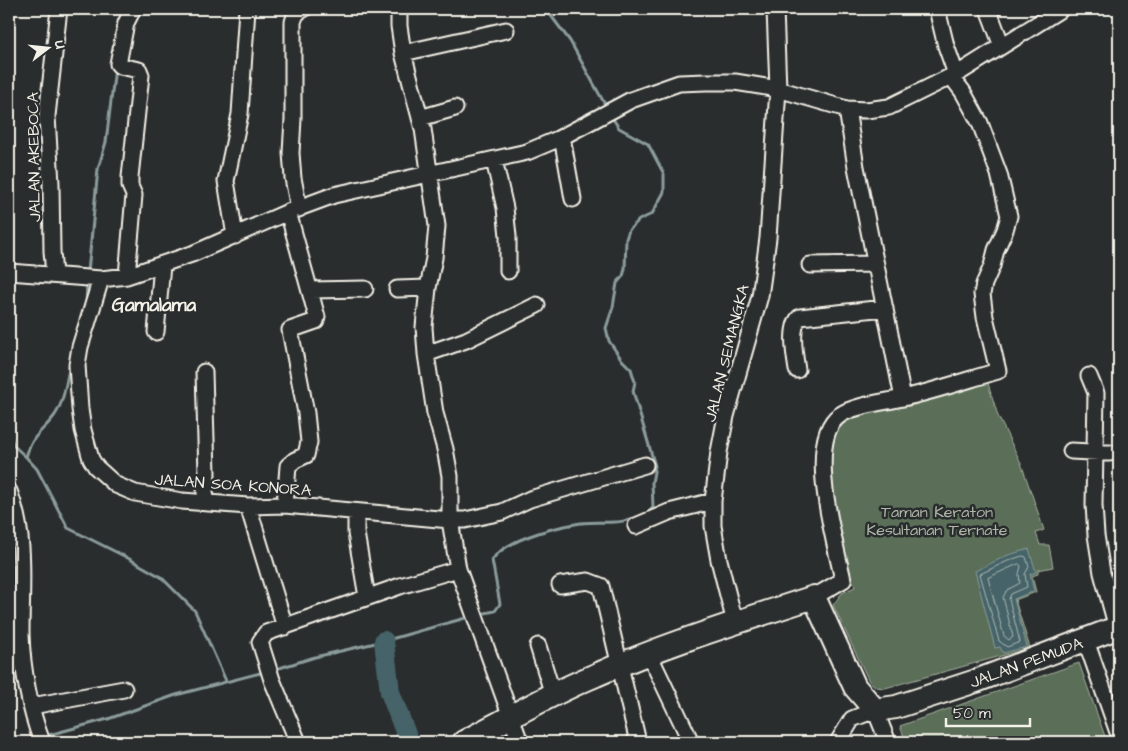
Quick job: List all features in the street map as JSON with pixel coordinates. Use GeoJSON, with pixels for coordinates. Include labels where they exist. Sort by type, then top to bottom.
{"type":"FeatureCollection","features":[{"type":"Feature","properties":{"kind":"highway"},"geometry":{"type":"LineString","coordinates":[[464,742],[553,694],[620,665],[738,622],[814,597],[855,687],[875,710]]}},
{"type":"Feature","properties":{"kind":"highway","name":"JALAN PEMUDA"},"geometry":{"type":"LineString","coordinates":[[875,710],[896,707],[976,681],[1118,628]]}},
{"type":"Feature","properties":{"kind":"street","name":"JALAN AKEBOCA"},"geometry":{"type":"LineString","coordinates":[[54,275],[47,116],[59,9]]}},
{"type":"Feature","properties":{"kind":"street"},"geometry":{"type":"LineString","coordinates":[[127,276],[134,195],[130,186],[130,177],[141,75],[139,70],[118,64],[126,23],[133,9]]}},
{"type":"Feature","properties":{"kind":"street"},"geometry":{"type":"LineString","coordinates":[[235,236],[226,181],[240,114],[247,9]]}},
{"type":"Feature","properties":{"kind":"street"},"geometry":{"type":"LineString","coordinates":[[285,505],[288,466],[306,454],[309,442],[306,413],[290,332],[291,329],[317,320],[318,317],[294,210],[291,153],[293,22],[294,16],[298,11],[304,9]]}},
{"type":"Feature","properties":{"kind":"street"},"geometry":{"type":"LineString","coordinates":[[399,9],[399,26],[403,53],[420,118],[437,226],[424,327],[435,413],[450,476],[450,520],[458,569],[520,742]]}},
{"type":"Feature","properties":{"kind":"street","name":"JALAN SEMANGKA"},"geometry":{"type":"LineString","coordinates":[[738,622],[730,605],[719,560],[713,526],[714,501],[719,452],[726,416],[760,296],[768,238],[778,89],[775,9]]}},
{"type":"Feature","properties":{"kind":"street"},"geometry":{"type":"LineString","coordinates":[[814,597],[843,580],[829,520],[823,472],[826,442],[832,423],[840,415],[850,410],[903,398],[998,371],[984,317],[982,294],[984,284],[1008,222],[1007,208],[999,174],[980,123],[954,75],[937,9]]}},
{"type":"Feature","properties":{"kind":"street"},"geometry":{"type":"LineString","coordinates":[[988,9],[1002,46]]}},
{"type":"Feature","properties":{"kind":"street"},"geometry":{"type":"LineString","coordinates":[[9,272],[91,278],[127,276],[162,265],[334,195],[527,152],[562,137],[630,100],[680,84],[735,82],[778,89],[847,109],[866,110],[889,107],[954,75],[1060,9]]}},
{"type":"Feature","properties":{"kind":"street"},"geometry":{"type":"LineString","coordinates":[[403,53],[506,30]]}},
{"type":"Feature","properties":{"kind":"street"},"geometry":{"type":"LineString","coordinates":[[420,118],[455,108]]}},
{"type":"Feature","properties":{"kind":"street"},"geometry":{"type":"LineString","coordinates":[[847,109],[856,167],[903,398]]}},
{"type":"Feature","properties":{"kind":"street"},"geometry":{"type":"LineString","coordinates":[[562,137],[574,199]]}},
{"type":"Feature","properties":{"kind":"street"},"geometry":{"type":"LineString","coordinates":[[494,160],[506,218],[508,271]]}},
{"type":"Feature","properties":{"kind":"street"},"geometry":{"type":"LineString","coordinates":[[810,265],[876,264]]}},
{"type":"Feature","properties":{"kind":"street"},"geometry":{"type":"LineString","coordinates":[[156,332],[162,265]]}},
{"type":"Feature","properties":{"kind":"street","name":"JALAN SOA KONORA"},"geometry":{"type":"LineString","coordinates":[[91,278],[77,365],[83,430],[91,459],[96,467],[116,485],[127,491],[182,501],[248,506],[285,505],[466,520],[502,512],[530,499],[645,465]]}},
{"type":"Feature","properties":{"kind":"street"},"geometry":{"type":"LineString","coordinates":[[397,289],[428,288]]}},
{"type":"Feature","properties":{"kind":"street"},"geometry":{"type":"LineString","coordinates":[[311,290],[365,289]]}},
{"type":"Feature","properties":{"kind":"street"},"geometry":{"type":"LineString","coordinates":[[426,354],[466,340],[537,305]]}},
{"type":"Feature","properties":{"kind":"street"},"geometry":{"type":"LineString","coordinates":[[797,370],[794,338],[796,321],[800,317],[885,308]]}},
{"type":"Feature","properties":{"kind":"street"},"geometry":{"type":"LineString","coordinates":[[204,372],[208,474],[205,492],[207,503]]}},
{"type":"Feature","properties":{"kind":"street"},"geometry":{"type":"LineString","coordinates":[[1089,376],[1096,393],[1094,453],[1096,535],[1102,573],[1118,628]]}},
{"type":"Feature","properties":{"kind":"street"},"geometry":{"type":"LineString","coordinates":[[1071,451],[1110,453]]}},
{"type":"Feature","properties":{"kind":"street"},"geometry":{"type":"LineString","coordinates":[[9,491],[22,548],[15,636],[40,737]]}},
{"type":"Feature","properties":{"kind":"street"},"geometry":{"type":"LineString","coordinates":[[636,526],[668,512],[714,501]]}},
{"type":"Feature","properties":{"kind":"street"},"geometry":{"type":"LineString","coordinates":[[248,506],[285,627]]}},
{"type":"Feature","properties":{"kind":"street"},"geometry":{"type":"LineString","coordinates":[[356,512],[356,533],[367,597]]}},
{"type":"Feature","properties":{"kind":"street"},"geometry":{"type":"LineString","coordinates":[[295,741],[260,642],[266,633],[367,597],[458,569]]}},
{"type":"Feature","properties":{"kind":"street"},"geometry":{"type":"LineString","coordinates":[[560,585],[588,580],[601,586],[638,742]]}},
{"type":"Feature","properties":{"kind":"street"},"geometry":{"type":"LineString","coordinates":[[1086,641],[1119,735]]}},
{"type":"Feature","properties":{"kind":"street"},"geometry":{"type":"LineString","coordinates":[[538,646],[553,694]]}},
{"type":"Feature","properties":{"kind":"street"},"geometry":{"type":"LineString","coordinates":[[649,654],[692,742]]}},
{"type":"Feature","properties":{"kind":"street"},"geometry":{"type":"LineString","coordinates":[[838,742],[852,719],[855,687]]}},
{"type":"Feature","properties":{"kind":"street"},"geometry":{"type":"LineString","coordinates":[[32,706],[124,689]]}},
{"type":"Feature","properties":{"kind":"street"},"geometry":{"type":"LineString","coordinates":[[852,719],[875,710],[888,742]]}},
{"type":"Feature","properties":{"kind":"green space","name":"Taman Keraton Kesultanan Ternate"},"geometry":{"type":"Polygon","coordinates":[[[987,380],[998,416],[1021,463],[1044,530],[1036,533],[1040,545],[1049,545],[1053,567],[1038,570],[1038,574],[1032,576],[1036,592],[1015,600],[1030,648],[885,688],[876,687],[869,681],[833,605],[842,593],[855,587],[842,549],[833,510],[829,457],[836,426],[843,418],[987,380]]]}},
{"type":"Feature","properties":{"kind":"green space"},"geometry":{"type":"Polygon","coordinates":[[[1079,663],[1107,742],[906,742],[900,726],[1079,663]]]}},
{"type":"Feature","properties":{"kind":"water"},"geometry":{"type":"Polygon","coordinates":[[[1029,549],[1036,572],[1030,574],[1034,591],[1014,599],[1027,647],[1003,653],[1000,647],[995,648],[975,571],[1008,555],[1029,549]]]}},
{"type":"Feature","properties":{"kind":"waterway"},"geometry":{"type":"LineString","coordinates":[[546,9],[570,41],[607,108]]}},
{"type":"Feature","properties":{"kind":"waterway"},"geometry":{"type":"LineString","coordinates":[[88,272],[98,169],[106,142],[115,68]]}},
{"type":"Feature","properties":{"kind":"waterway"},"geometry":{"type":"LineString","coordinates":[[611,116],[619,128],[648,144],[664,174],[664,192],[652,214],[639,220],[629,230],[626,239],[625,269],[623,276],[617,283],[613,307],[606,328],[609,341],[622,360],[631,369],[635,382],[633,391],[655,466],[652,483],[653,507],[647,514]]}},
{"type":"Feature","properties":{"kind":"waterway"},"geometry":{"type":"LineString","coordinates":[[86,305],[87,281]]}},
{"type":"Feature","properties":{"kind":"waterway"},"geometry":{"type":"LineString","coordinates":[[71,359],[58,409],[35,438],[26,457],[37,469],[68,528],[161,577],[195,611],[226,681]]}},
{"type":"Feature","properties":{"kind":"waterway"},"geometry":{"type":"LineString","coordinates":[[9,433],[14,446],[26,457]]}},
{"type":"Feature","properties":{"kind":"waterway"},"geometry":{"type":"LineString","coordinates":[[480,614],[495,611],[500,604],[492,560],[507,546],[530,536],[565,526],[585,523],[620,522],[637,518]]}},
{"type":"Feature","properties":{"kind":"waterway"},"geometry":{"type":"LineString","coordinates":[[273,670],[315,657],[384,641],[469,617]]}},
{"type":"Feature","properties":{"kind":"waterway"},"geometry":{"type":"LineString","coordinates":[[384,641],[390,692],[409,742]]}},
{"type":"Feature","properties":{"kind":"waterway"},"geometry":{"type":"LineString","coordinates":[[45,736],[108,719],[176,695],[264,672]]}},
{"type":"Feature","properties":{"kind":"waterway"},"geometry":{"type":"LineString","coordinates":[[25,742],[36,738]]}},
{"type":"Feature","properties":{"kind":"district","name":"Gamalama"},"geometry":{"type":"Point","coordinates":[154,304]}}]}
